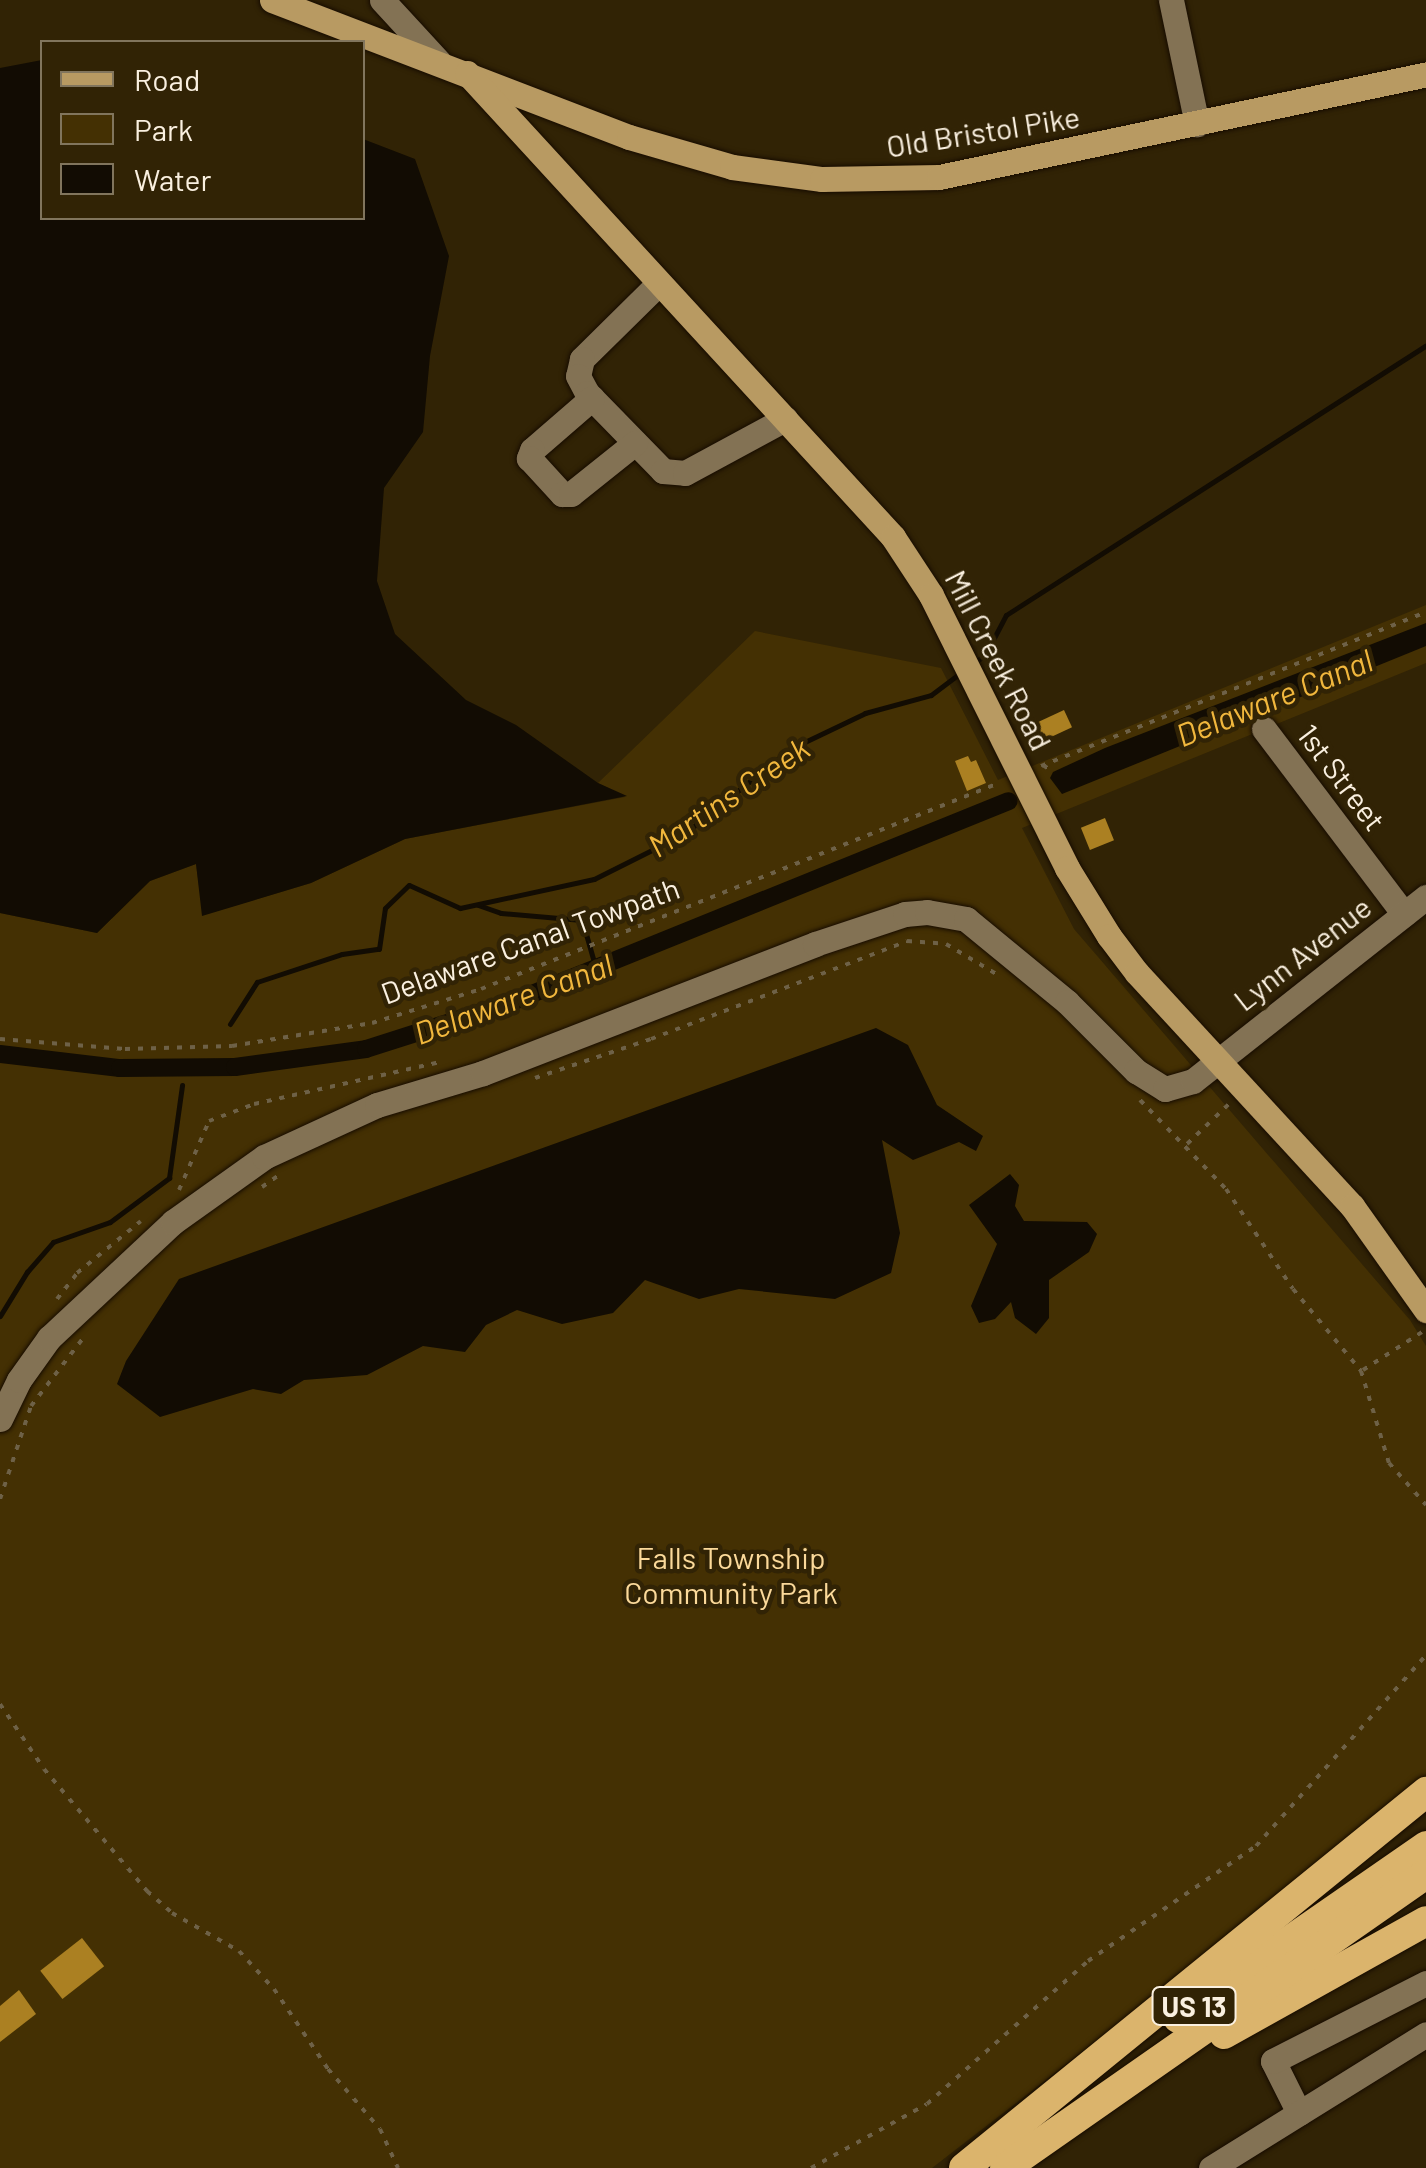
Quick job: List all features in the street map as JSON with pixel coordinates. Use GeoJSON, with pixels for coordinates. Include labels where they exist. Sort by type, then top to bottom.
{"type":"FeatureCollection","features":[{"type":"Feature","properties":{"kind":"highway"},"geometry":{"type":"LineString","coordinates":[[964,2168],[1426,1792]]}},
{"type":"Feature","properties":{"kind":"highway","name":"US 13"},"geometry":{"type":"LineString","coordinates":[[964,2168],[1426,1846]]}},
{"type":"Feature","properties":{"kind":"highway","name":"US 13"},"geometry":{"type":"LineString","coordinates":[[1005,2168],[1426,1874]]}},
{"type":"Feature","properties":{"kind":"highway"},"geometry":{"type":"LineString","coordinates":[[1078,2117],[1426,1921]]}},
{"type":"Feature","properties":{"kind":"main road","name":"Old Bristol Pike"},"geometry":{"type":"LineString","coordinates":[[272,0],[690,157],[822,179],[939,177],[1426,74]]}},
{"type":"Feature","properties":{"kind":"main road","name":"Mill Creek Road"},"geometry":{"type":"LineString","coordinates":[[466,73],[893,537],[948,629],[1094,914],[1137,973],[1352,1206],[1426,1310]]}},
{"type":"Feature","properties":{"kind":"street"},"geometry":{"type":"LineString","coordinates":[[382,0],[439,62]]}},
{"type":"Feature","properties":{"kind":"street"},"geometry":{"type":"LineString","coordinates":[[1171,0],[1197,124]]}},
{"type":"Feature","properties":{"kind":"street"},"geometry":{"type":"LineString","coordinates":[[658,284],[582,358],[578,376],[592,398],[663,471],[685,473],[785,419]]}},
{"type":"Feature","properties":{"kind":"street"},"geometry":{"type":"LineString","coordinates":[[592,398],[532,450],[530,458],[562,494],[571,494],[635,443]]}},
{"type":"Feature","properties":{"kind":"street","name":"1st Street"},"geometry":{"type":"LineString","coordinates":[[1264,728],[1404,914]]}},
{"type":"Feature","properties":{"kind":"street","name":"Lynn Avenue"},"geometry":{"type":"LineString","coordinates":[[0,1419],[18,1380],[49,1338],[173,1222],[264,1157],[377,1105],[483,1073],[883,920],[928,912],[966,919],[1016,957],[1156,1086],[1182,1088],[1426,897]]}},
{"type":"Feature","properties":{"kind":"street"},"geometry":{"type":"LineString","coordinates":[[1299,2113],[1273,2061],[1426,1983]]}},
{"type":"Feature","properties":{"kind":"street"},"geometry":{"type":"LineString","coordinates":[[1211,2168],[1426,2034]]}},
{"type":"Feature","properties":{"kind":"path"},"geometry":{"type":"LineString","coordinates":[[1052,772],[1043,765],[1426,612]]}},
{"type":"Feature","properties":{"kind":"path","name":"Delaware Canal Towpath"},"geometry":{"type":"LineString","coordinates":[[0,1039],[125,1049],[232,1046],[372,1023],[482,990],[996,784],[998,792]]}},
{"type":"Feature","properties":{"kind":"path"},"geometry":{"type":"LineString","coordinates":[[528,1080],[650,1040],[907,941],[946,944],[1008,980]]}},
{"type":"Feature","properties":{"kind":"path"},"geometry":{"type":"LineString","coordinates":[[1127,1088],[1226,1188],[1293,1289],[1361,1370],[1389,1463],[1426,1505]]}},
{"type":"Feature","properties":{"kind":"path"},"geometry":{"type":"LineString","coordinates":[[1186,1145],[1245,1089]]}},
{"type":"Feature","properties":{"kind":"path"},"geometry":{"type":"LineString","coordinates":[[254,1192],[284,1172]]}},
{"type":"Feature","properties":{"kind":"path"},"geometry":{"type":"LineString","coordinates":[[1361,1370],[1426,1329]]}},
{"type":"Feature","properties":{"kind":"path"},"geometry":{"type":"LineString","coordinates":[[0,1499],[31,1406],[91,1330]]}},
{"type":"Feature","properties":{"kind":"path"},"geometry":{"type":"LineString","coordinates":[[810,2168],[927,2104],[1088,1961],[1256,1846],[1426,1655]]}},
{"type":"Feature","properties":{"kind":"path"},"geometry":{"type":"LineString","coordinates":[[0,1704],[55,1782],[147,1891],[172,1913],[239,1951],[274,1989],[328,2069],[380,2129],[398,2168]]}},
{"type":"Feature","properties":{"kind":"green space","name":"Falls Township Community Park"},"geometry":{"type":"Polygon","coordinates":[[[1426,605],[1426,663],[1022,828],[1074,929],[1410,1320],[1426,1346],[1426,1778],[1247,1924],[932,2168],[0,2168],[0,913],[97,933],[150,881],[196,864],[203,915],[311,883],[405,839],[625,797],[598,783],[755,631],[941,668],[998,780],[1426,605]]]}},
{"type":"Feature","properties":{"kind":"water"},"geometry":{"type":"Polygon","coordinates":[[[40,60],[40,220],[365,220],[365,140],[415,159],[449,256],[430,356],[423,432],[384,488],[377,581],[395,634],[466,700],[516,725],[598,783],[627,796],[405,839],[311,883],[202,916],[196,864],[150,881],[97,933],[0,913],[0,68],[40,60]]]}},
{"type":"Feature","properties":{"kind":"water"},"geometry":{"type":"Polygon","coordinates":[[[1426,623],[1426,646],[1062,794],[1050,778],[1053,772],[1105,748],[1426,623]]]}},
{"type":"Feature","properties":{"kind":"water"},"geometry":{"type":"Polygon","coordinates":[[[876,1028],[908,1045],[937,1105],[983,1136],[976,1151],[959,1142],[913,1160],[882,1140],[900,1233],[891,1273],[835,1299],[739,1289],[699,1299],[645,1280],[613,1313],[562,1324],[517,1310],[486,1325],[465,1352],[423,1346],[367,1375],[304,1380],[281,1394],[253,1389],[160,1417],[117,1384],[126,1361],[179,1279],[876,1028]]]}},
{"type":"Feature","properties":{"kind":"water"},"geometry":{"type":"Polygon","coordinates":[[[1010,1174],[1019,1185],[1015,1206],[1024,1221],[1087,1222],[1097,1234],[1089,1252],[1049,1280],[1049,1318],[1036,1334],[1015,1318],[1011,1302],[995,1319],[979,1323],[971,1306],[997,1244],[969,1205],[1010,1174]]]}},
{"type":"Feature","properties":{"kind":"building"},"geometry":{"type":"Polygon","coordinates":[[[1064,710],[1072,727],[1040,742],[1032,725],[1064,710]]]}},
{"type":"Feature","properties":{"kind":"building"},"geometry":{"type":"Polygon","coordinates":[[[968,756],[971,762],[976,760],[986,783],[967,791],[955,761],[968,756]]]}},
{"type":"Feature","properties":{"kind":"building"},"geometry":{"type":"Polygon","coordinates":[[[1105,818],[1114,840],[1090,850],[1081,828],[1105,818]]]}},
{"type":"Feature","properties":{"kind":"building"},"geometry":{"type":"Polygon","coordinates":[[[82,1938],[104,1966],[62,1999],[40,1971],[82,1938]]]}},
{"type":"Feature","properties":{"kind":"building"},"geometry":{"type":"Polygon","coordinates":[[[19,1990],[36,2014],[0,2042],[0,2006],[19,1990]]]}},
{"type":"Feature","properties":{"kind":"waterway","name":"Martins Creek"},"geometry":{"type":"LineString","coordinates":[[975,662],[985,655],[1006,615],[1426,345]]}},
{"type":"Feature","properties":{"kind":"waterway","name":"Martins Creek"},"geometry":{"type":"LineString","coordinates":[[230,1024],[257,982],[342,954],[379,949],[385,908],[409,885],[460,908],[594,879],[684,834],[790,749],[865,713],[931,695],[962,672]]}},
{"type":"Feature","properties":{"kind":"waterway","name":"Delaware Canal"},"geometry":{"type":"LineString","coordinates":[[0,1054],[120,1068],[235,1067],[366,1049],[507,1004],[1009,801]]}},
{"type":"Feature","properties":{"kind":"waterway"},"geometry":{"type":"LineString","coordinates":[[478,905],[501,913],[582,920],[596,969]]}},
{"type":"Feature","properties":{"kind":"waterway","name":"Martins Creek"},"geometry":{"type":"LineString","coordinates":[[0,1316],[27,1272],[53,1242],[110,1222],[169,1178],[182,1085]]}}]}
